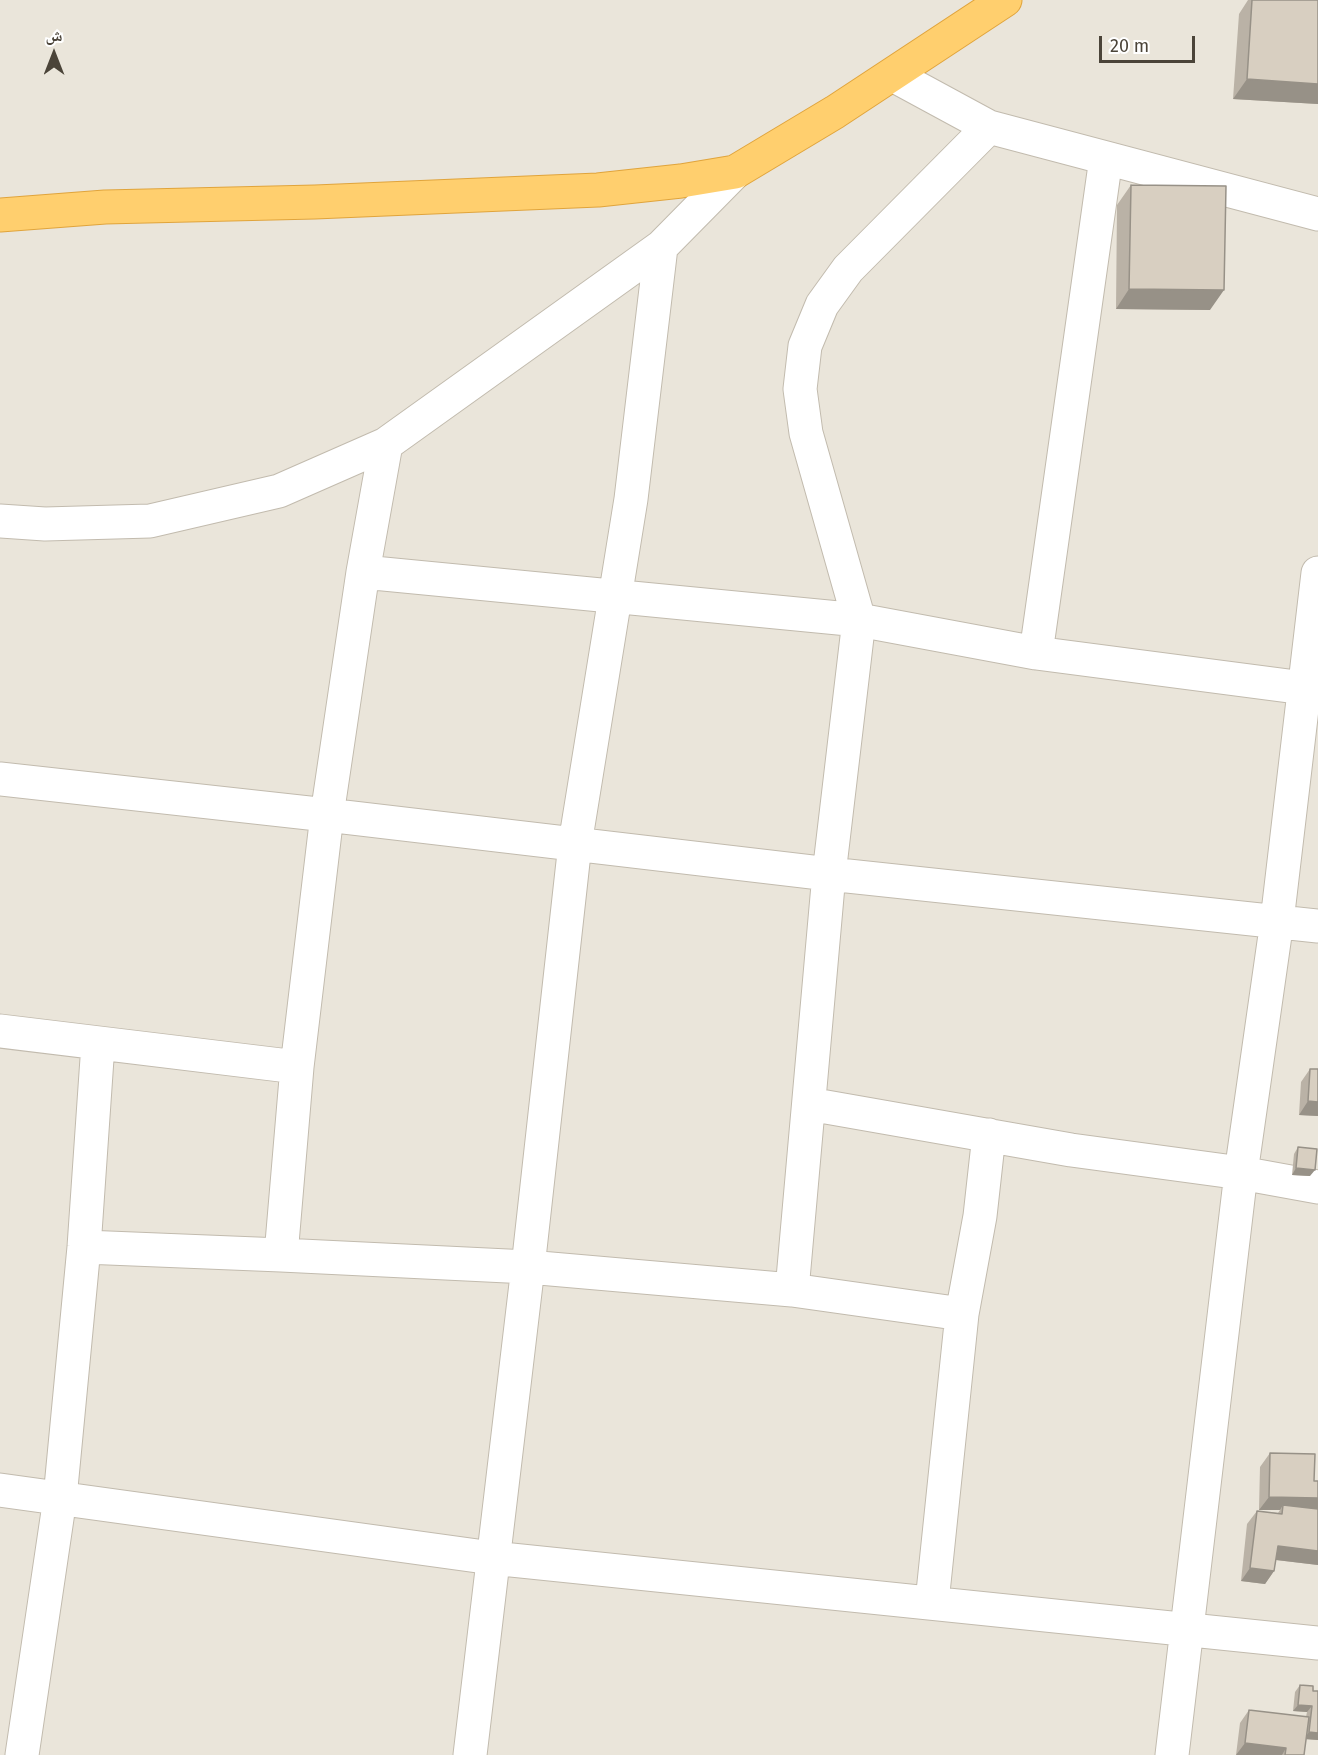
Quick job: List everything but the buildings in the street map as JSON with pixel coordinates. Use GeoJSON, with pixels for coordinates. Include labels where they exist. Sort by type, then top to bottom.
{"type":"FeatureCollection","features":[{"type":"Feature","properties":{"kind":"highway"},"geometry":{"type":"LineString","coordinates":[[0,215],[105,207],[315,202],[598,190],[681,181],[735,172],[835,112],[1005,0]]}},
{"type":"Feature","properties":{"kind":"street"},"geometry":{"type":"LineString","coordinates":[[893,75],[989,127],[1318,214]]}},
{"type":"Feature","properties":{"kind":"street"},"geometry":{"type":"LineString","coordinates":[[792,1290],[829,874],[859,620],[806,433],[800,389],[806,346],[822,305],[848,269],[989,127]]}},
{"type":"Feature","properties":{"kind":"street"},"geometry":{"type":"LineString","coordinates":[[1036,653],[1106,158]]}},
{"type":"Feature","properties":{"kind":"street"},"geometry":{"type":"LineString","coordinates":[[0,521],[45,524],[150,521],[279,491],[386,444],[661,247],[735,172]]}},
{"type":"Feature","properties":{"kind":"street"},"geometry":{"type":"LineString","coordinates":[[470,1755],[528,1268],[575,844],[631,499],[661,247]]}},
{"type":"Feature","properties":{"kind":"street"},"geometry":{"type":"LineString","coordinates":[[281,1255],[297,1067],[327,815],[363,572],[386,444]]}},
{"type":"Feature","properties":{"kind":"street"},"geometry":{"type":"LineString","coordinates":[[363,572],[859,620],[1036,653],[1311,688]]}},
{"type":"Feature","properties":{"kind":"street"},"geometry":{"type":"LineString","coordinates":[[1172,1755],[1241,1173],[1311,688],[1318,573]]}},
{"type":"Feature","properties":{"kind":"street"},"geometry":{"type":"LineString","coordinates":[[0,779],[829,874],[1318,926]]}},
{"type":"Feature","properties":{"kind":"street"},"geometry":{"type":"LineString","coordinates":[[0,1032],[297,1067]]}},
{"type":"Feature","properties":{"kind":"street"},"geometry":{"type":"LineString","coordinates":[[22,1755],[60,1498],[84,1247],[98,1044]]}},
{"type":"Feature","properties":{"kind":"street"},"geometry":{"type":"LineString","coordinates":[[809,1104],[1071,1150],[1241,1173],[1318,1187]]}},
{"type":"Feature","properties":{"kind":"street"},"geometry":{"type":"LineString","coordinates":[[932,1602],[962,1314],[980,1216],[989,1135]]}},
{"type":"Feature","properties":{"kind":"street"},"geometry":{"type":"LineString","coordinates":[[84,1247],[528,1268],[792,1290],[962,1314]]}},
{"type":"Feature","properties":{"kind":"street"},"geometry":{"type":"LineString","coordinates":[[0,1490],[492,1558],[1318,1643]]}},
{"type":"Feature","properties":{"kind":"shaded area"},"geometry":{"type":"Polygon","coordinates":[[[0,0],[1318,0],[1318,1755],[0,1755],[0,0]]]}}]}
